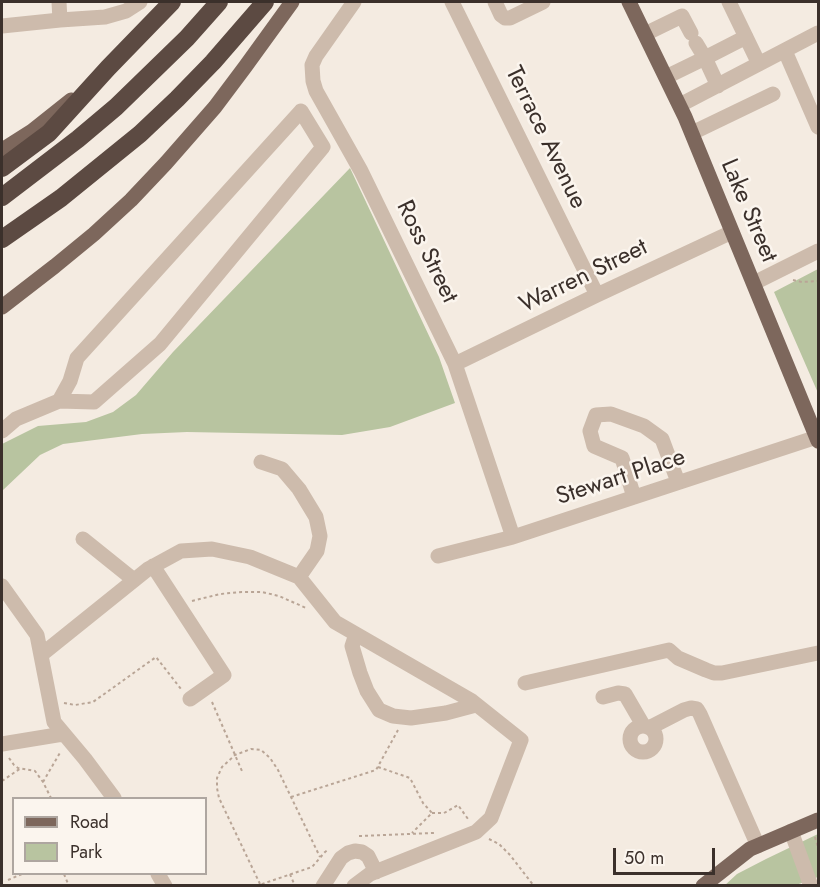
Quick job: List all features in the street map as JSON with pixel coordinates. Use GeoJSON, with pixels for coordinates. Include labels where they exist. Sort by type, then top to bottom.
{"type":"FeatureCollection","features":[{"type":"Feature","properties":{"kind":"highway"},"geometry":{"type":"LineString","coordinates":[[2,168],[50,133],[108,68],[172,2]]}},
{"type":"Feature","properties":{"kind":"highway"},"geometry":{"type":"LineString","coordinates":[[2,197],[117,107],[152,74],[219,2]]}},
{"type":"Feature","properties":{"kind":"highway"},"geometry":{"type":"LineString","coordinates":[[2,239],[61,198],[140,134],[206,70],[265,2]]}},
{"type":"Feature","properties":{"kind":"main road"},"geometry":{"type":"LineString","coordinates":[[2,307],[94,234],[166,164],[215,107],[292,2]]}},
{"type":"Feature","properties":{"kind":"main road","name":"Lake Street"},"geometry":{"type":"LineString","coordinates":[[629,2],[680,105],[818,439]]}},
{"type":"Feature","properties":{"kind":"main road"},"geometry":{"type":"LineString","coordinates":[[2,150],[32,131],[108,68]]}},
{"type":"Feature","properties":{"kind":"main road"},"geometry":{"type":"LineString","coordinates":[[703,885],[754,847],[819,820]]}},
{"type":"Feature","properties":{"kind":"main road"},"geometry":{"type":"LineString","coordinates":[[727,885],[727,879],[738,860],[754,847]]}},
{"type":"Feature","properties":{"kind":"street"},"geometry":{"type":"LineString","coordinates":[[59,2],[60,20]]}},
{"type":"Feature","properties":{"kind":"street"},"geometry":{"type":"LineString","coordinates":[[2,26],[105,17],[126,11],[140,2]]}},
{"type":"Feature","properties":{"kind":"street","name":"Ross Street"},"geometry":{"type":"LineString","coordinates":[[354,2],[316,56],[312,64],[313,81],[316,91],[361,171],[455,364],[513,537]]}},
{"type":"Feature","properties":{"kind":"street","name":"Terrace Avenue"},"geometry":{"type":"LineString","coordinates":[[452,2],[597,295]]}},
{"type":"Feature","properties":{"kind":"street"},"geometry":{"type":"LineString","coordinates":[[495,2],[501,15],[506,18],[510,18],[525,5],[543,2]]}},
{"type":"Feature","properties":{"kind":"street"},"geometry":{"type":"LineString","coordinates":[[729,2],[759,64]]}},
{"type":"Feature","properties":{"kind":"street"},"geometry":{"type":"LineString","coordinates":[[645,34],[682,16],[718,86]]}},
{"type":"Feature","properties":{"kind":"street"},"geometry":{"type":"LineString","coordinates":[[680,105],[819,33]]}},
{"type":"Feature","properties":{"kind":"street"},"geometry":{"type":"LineString","coordinates":[[666,77],[746,36]]}},
{"type":"Feature","properties":{"kind":"street"},"geometry":{"type":"LineString","coordinates":[[785,51],[819,127]]}},
{"type":"Feature","properties":{"kind":"street"},"geometry":{"type":"LineString","coordinates":[[692,133],[773,94]]}},
{"type":"Feature","properties":{"kind":"street"},"geometry":{"type":"LineString","coordinates":[[2,431],[16,419],[59,401],[94,402],[160,344],[323,147],[302,111],[77,358],[70,381],[59,401]]}},
{"type":"Feature","properties":{"kind":"street","name":"Warren Street"},"geometry":{"type":"LineString","coordinates":[[455,364],[732,232]]}},
{"type":"Feature","properties":{"kind":"street"},"geometry":{"type":"LineString","coordinates":[[754,283],[819,251]]}},
{"type":"Feature","properties":{"kind":"street"},"geometry":{"type":"LineString","coordinates":[[634,497],[622,458],[594,446],[590,431],[596,416],[611,414],[644,426],[662,439],[678,482]]}},
{"type":"Feature","properties":{"kind":"street","name":"Stewart Place"},"geometry":{"type":"LineString","coordinates":[[438,556],[513,537],[678,482],[818,439]]}},
{"type":"Feature","properties":{"kind":"street"},"geometry":{"type":"LineString","coordinates":[[261,462],[282,469],[299,489],[316,517],[320,536],[317,551],[299,577]]}},
{"type":"Feature","properties":{"kind":"street"},"geometry":{"type":"LineString","coordinates":[[82,539],[134,580]]}},
{"type":"Feature","properties":{"kind":"street"},"geometry":{"type":"LineString","coordinates":[[41,655],[153,566],[181,551],[212,549],[250,557],[299,577],[335,622],[476,705],[521,740],[491,818],[476,832],[376,872],[354,885]]}},
{"type":"Feature","properties":{"kind":"street"},"geometry":{"type":"LineString","coordinates":[[153,566],[224,675],[190,699]]}},
{"type":"Feature","properties":{"kind":"street"},"geometry":{"type":"LineString","coordinates":[[2,586],[37,635],[54,722],[113,797]]}},
{"type":"Feature","properties":{"kind":"street"},"geometry":{"type":"LineString","coordinates":[[356,634],[352,646],[360,673],[380,710],[393,716],[411,718],[446,713],[476,705]]}},
{"type":"Feature","properties":{"kind":"street"},"geometry":{"type":"LineString","coordinates":[[525,682],[669,650],[678,658],[714,673],[819,653]]}},
{"type":"Feature","properties":{"kind":"street"},"geometry":{"type":"LineString","coordinates":[[603,697],[618,693],[625,694],[647,726],[684,710],[697,709],[754,847]]}},
{"type":"Feature","properties":{"kind":"street"},"geometry":{"type":"LineString","coordinates":[[4,743],[65,736]]}},
{"type":"Feature","properties":{"kind":"street"},"geometry":{"type":"LineString","coordinates":[[791,831],[811,885]]}},
{"type":"Feature","properties":{"kind":"street"},"geometry":{"type":"LineString","coordinates":[[323,885],[341,858],[355,851],[368,856],[376,872]]}},
{"type":"Feature","properties":{"kind":"path"},"geometry":{"type":"LineString","coordinates":[[780,270],[782,276],[802,282],[819,280]]}},
{"type":"Feature","properties":{"kind":"path"},"geometry":{"type":"LineString","coordinates":[[178,606],[211,596],[242,592],[271,594],[309,609],[321,604]]}},
{"type":"Feature","properties":{"kind":"path"},"geometry":{"type":"LineString","coordinates":[[50,700],[75,705],[93,702],[156,657],[190,699]]}},
{"type":"Feature","properties":{"kind":"path"},"geometry":{"type":"LineString","coordinates":[[206,688],[242,771]]}},
{"type":"Feature","properties":{"kind":"path"},"geometry":{"type":"LineString","coordinates":[[291,797],[376,770],[405,718]]}},
{"type":"Feature","properties":{"kind":"path"},"geometry":{"type":"LineString","coordinates":[[43,782],[65,736]]}},
{"type":"Feature","properties":{"kind":"path"},"geometry":{"type":"LineString","coordinates":[[4,743],[9,760],[21,768],[35,771],[50,797]]}},
{"type":"Feature","properties":{"kind":"path"},"geometry":{"type":"LineString","coordinates":[[260,884],[219,798],[217,788],[217,778],[222,767],[235,755],[251,749],[261,750],[270,758],[320,857]]}},
{"type":"Feature","properties":{"kind":"path"},"geometry":{"type":"LineString","coordinates":[[378,767],[411,778],[423,803],[432,813]]}},
{"type":"Feature","properties":{"kind":"path"},"geometry":{"type":"LineString","coordinates":[[2,781],[21,768]]}},
{"type":"Feature","properties":{"kind":"path"},"geometry":{"type":"LineString","coordinates":[[412,833],[432,813],[444,813],[458,805],[476,832],[499,844],[534,885]]}},
{"type":"Feature","properties":{"kind":"path"},"geometry":{"type":"LineString","coordinates":[[814,837],[819,847]]}},
{"type":"Feature","properties":{"kind":"path"},"geometry":{"type":"LineString","coordinates":[[290,874],[295,885]]}},
{"type":"Feature","properties":{"kind":"path"},"geometry":{"type":"LineString","coordinates":[[8,880],[18,875]]}},
{"type":"Feature","properties":{"kind":"green space"},"geometry":{"type":"Polygon","coordinates":[[[350,168],[439,357],[455,403],[390,427],[342,435],[187,432],[142,434],[63,444],[40,455],[2,491],[2,444],[38,426],[86,422],[113,412],[136,395],[173,352],[350,168]]]}},
{"type":"Feature","properties":{"kind":"green space"},"geometry":{"type":"Polygon","coordinates":[[[818,269],[818,393],[774,292],[818,269]]]}},
{"type":"Feature","properties":{"kind":"green space"},"geometry":{"type":"Polygon","coordinates":[[[818,834],[818,877],[796,885],[724,886],[737,874],[818,834]]]}}]}
